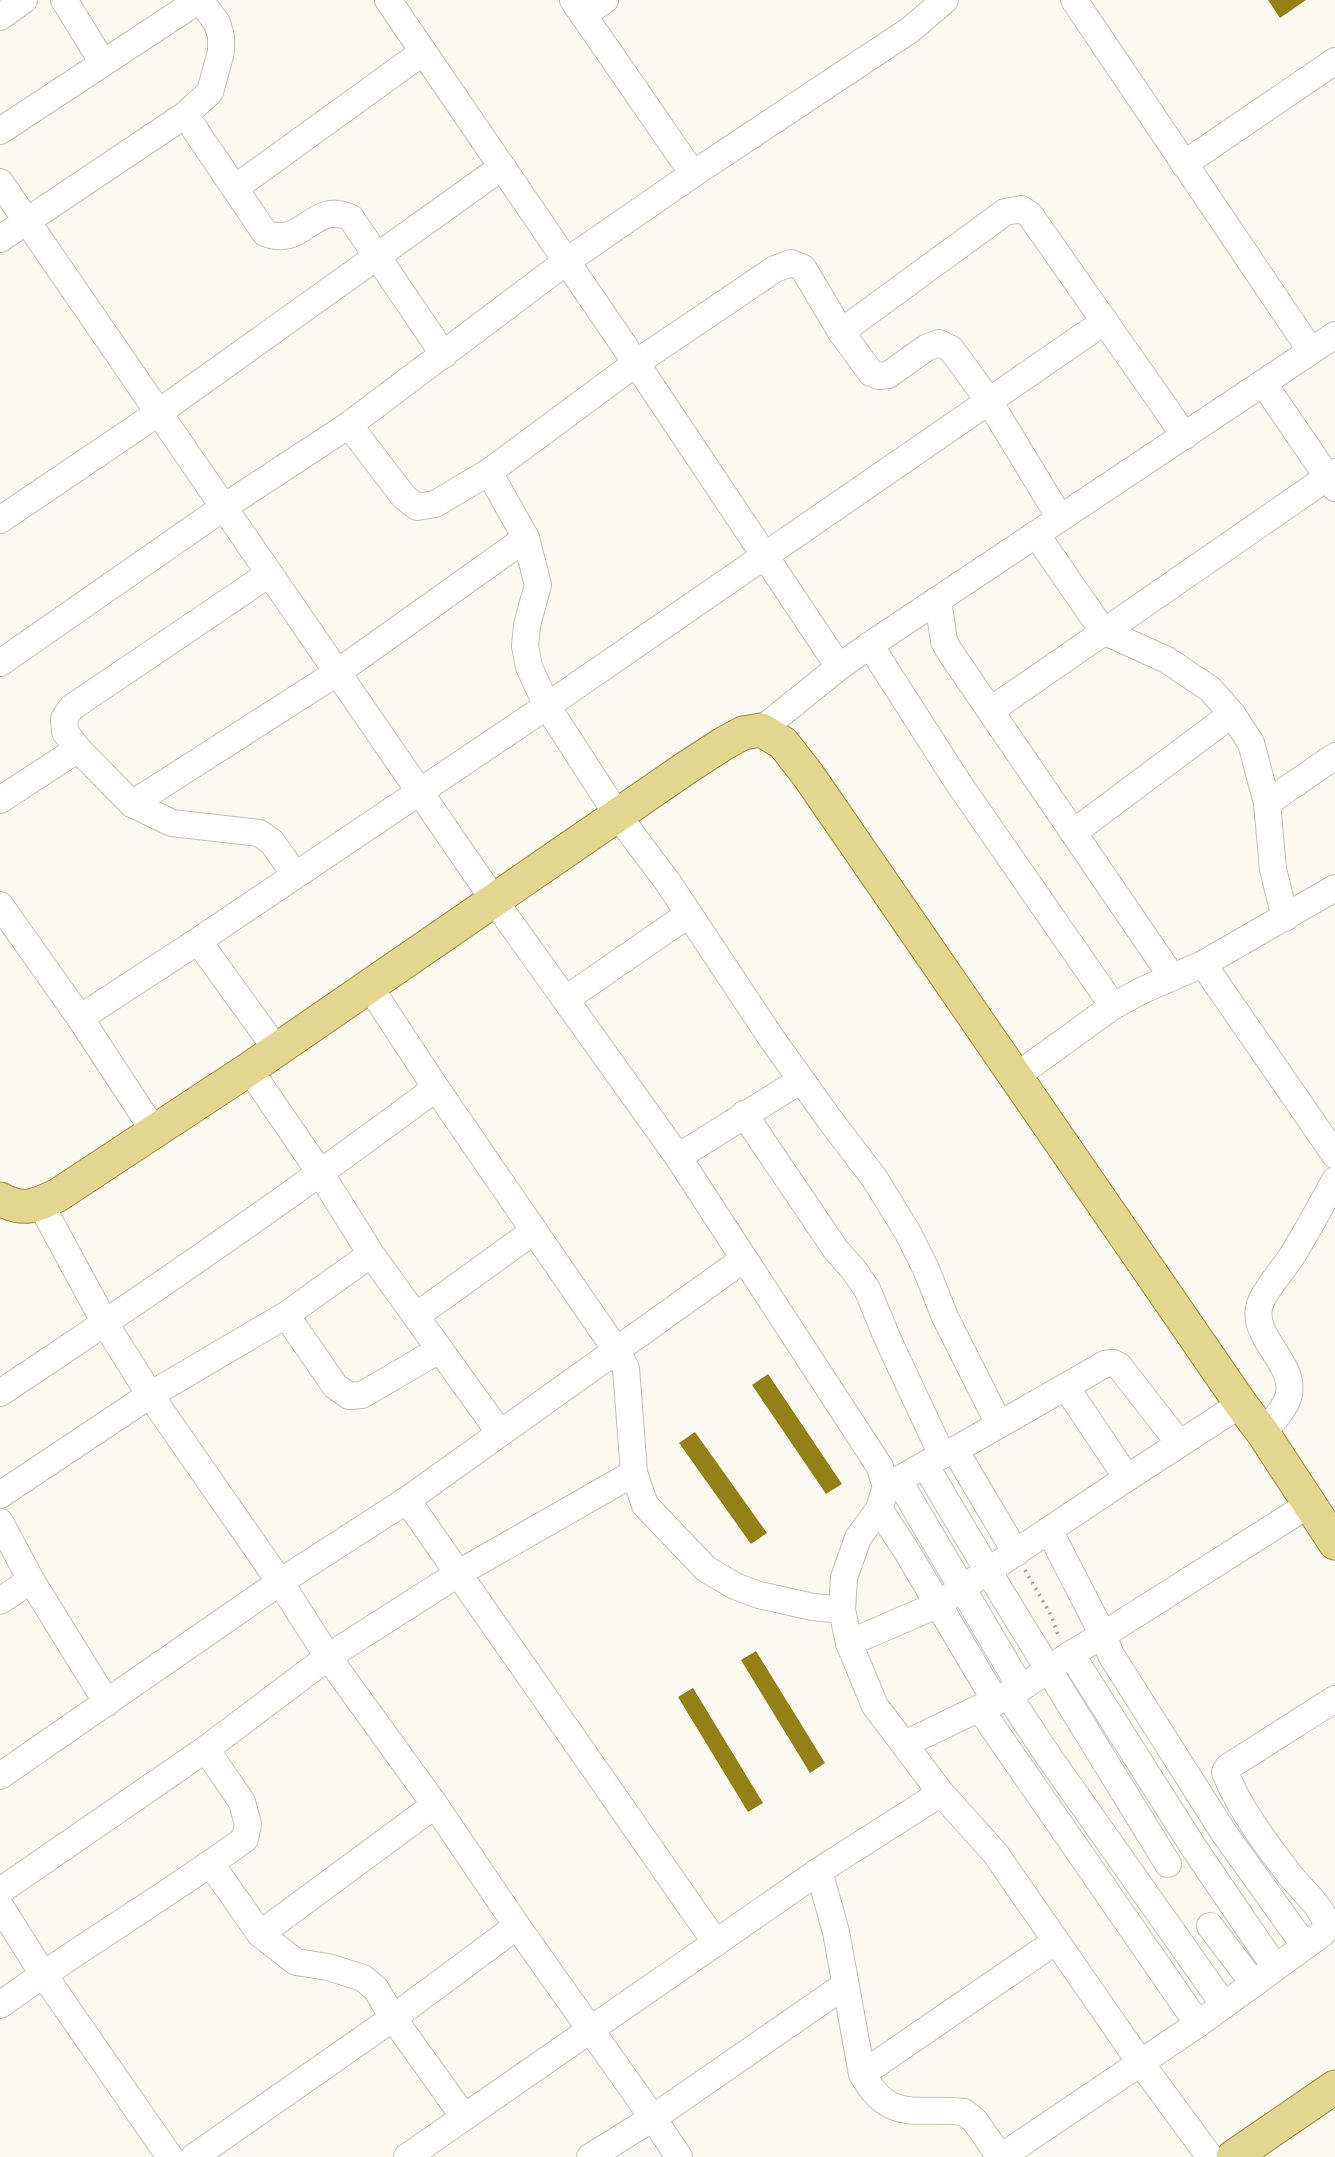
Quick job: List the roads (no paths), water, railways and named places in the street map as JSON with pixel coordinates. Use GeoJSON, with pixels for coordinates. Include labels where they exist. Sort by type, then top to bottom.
{"type":"FeatureCollection","features":[{"type":"Feature","properties":{"kind":"main road"},"geometry":{"type":"LineString","coordinates":[[13,1206],[78,1183],[723,744],[743,733],[761,730],[783,743],[808,775],[1263,1433],[1334,1541]]}},
{"type":"Feature","properties":{"kind":"main road"},"geometry":{"type":"LineString","coordinates":[[1241,2155],[1335,2087]]}},
{"type":"Feature","properties":{"kind":"street"},"geometry":{"type":"LineString","coordinates":[[0,17],[24,0]]}},
{"type":"Feature","properties":{"kind":"street"},"geometry":{"type":"LineString","coordinates":[[64,0],[103,63]]}},
{"type":"Feature","properties":{"kind":"street"},"geometry":{"type":"LineString","coordinates":[[0,131],[199,0],[217,23],[221,36],[221,52],[210,92],[185,115],[0,239]]}},
{"type":"Feature","properties":{"kind":"street"},"geometry":{"type":"LineString","coordinates":[[388,0],[636,363],[839,667]]}},
{"type":"Feature","properties":{"kind":"street"},"geometry":{"type":"LineString","coordinates":[[1,660],[223,507],[349,425],[567,261],[910,30],[945,0]]}},
{"type":"Feature","properties":{"kind":"street"},"geometry":{"type":"LineString","coordinates":[[1074,0],[1311,351]]}},
{"type":"Feature","properties":{"kind":"street"},"geometry":{"type":"LineString","coordinates":[[587,5],[693,174]]}},
{"type":"Feature","properties":{"kind":"street"},"geometry":{"type":"LineString","coordinates":[[235,188],[423,52]]}},
{"type":"Feature","properties":{"kind":"street"},"geometry":{"type":"LineString","coordinates":[[1184,164],[1335,61]]}},
{"type":"Feature","properties":{"kind":"street"},"geometry":{"type":"LineString","coordinates":[[185,115],[265,233],[278,238],[294,234],[327,212],[342,213],[351,218],[444,355]]}},
{"type":"Feature","properties":{"kind":"street"},"geometry":{"type":"LineString","coordinates":[[0,520],[158,413],[502,167]]}},
{"type":"Feature","properties":{"kind":"street"},"geometry":{"type":"LineString","coordinates":[[0,182],[494,900],[678,1157],[880,1467],[906,1550],[937,1605],[1001,1698],[1198,2024]]}},
{"type":"Feature","properties":{"kind":"street"},"geometry":{"type":"LineString","coordinates":[[841,332],[1005,212],[1021,209],[1030,215],[1185,436]]}},
{"type":"Feature","properties":{"kind":"street"},"geometry":{"type":"LineString","coordinates":[[349,425],[404,497],[417,507],[435,504],[489,472],[636,363],[775,270],[791,263],[803,268],[841,332],[871,373],[888,375],[926,348],[939,344],[951,349],[989,401],[1060,518]]}},
{"type":"Feature","properties":{"kind":"street"},"geometry":{"type":"LineString","coordinates":[[80,1018],[198,942],[547,706],[1105,321]]}},
{"type":"Feature","properties":{"kind":"street"},"geometry":{"type":"LineString","coordinates":[[761,730],[870,645],[1335,335]]}},
{"type":"Feature","properties":{"kind":"street"},"geometry":{"type":"LineString","coordinates":[[991,710],[1103,631],[1332,479],[1264,384]]}},
{"type":"Feature","properties":{"kind":"street"},"geometry":{"type":"LineString","coordinates":[[489,472],[526,538],[538,585],[524,646],[529,667],[547,706],[618,816],[689,914],[801,1080],[875,1178],[908,1233],[945,1317],[999,1424]]}},
{"type":"Feature","properties":{"kind":"street"},"geometry":{"type":"LineString","coordinates":[[1036,534],[1103,631],[1167,660],[1210,689],[1232,714],[1251,743],[1267,803],[1273,869],[1285,918]]}},
{"type":"Feature","properties":{"kind":"street"},"geometry":{"type":"LineString","coordinates":[[132,804],[338,671],[526,538]]}},
{"type":"Feature","properties":{"kind":"street"},"geometry":{"type":"LineString","coordinates":[[270,574],[71,708],[64,719],[65,732],[132,804],[172,823],[259,832],[272,842],[295,875]]}},
{"type":"Feature","properties":{"kind":"street"},"geometry":{"type":"LineString","coordinates":[[938,600],[947,649],[1172,977]]}},
{"type":"Feature","properties":{"kind":"street"},"geometry":{"type":"LineString","coordinates":[[870,645],[957,781],[1112,1006]]}},
{"type":"Feature","properties":{"kind":"street"},"geometry":{"type":"LineString","coordinates":[[1074,832],[1232,714]]}},
{"type":"Feature","properties":{"kind":"street"},"geometry":{"type":"LineString","coordinates":[[0,800],[78,749]]}},
{"type":"Feature","properties":{"kind":"street"},"geometry":{"type":"LineString","coordinates":[[1267,803],[1335,756]]}},
{"type":"Feature","properties":{"kind":"street"},"geometry":{"type":"LineString","coordinates":[[1016,1077],[1112,1006],[1203,964],[1335,888]]}},
{"type":"Feature","properties":{"kind":"street"},"geometry":{"type":"LineString","coordinates":[[0,905],[80,1018],[154,1131]]}},
{"type":"Feature","properties":{"kind":"street"},"geometry":{"type":"LineString","coordinates":[[566,999],[689,914]]}},
{"type":"Feature","properties":{"kind":"street"},"geometry":{"type":"LineString","coordinates":[[198,942],[277,1050]]}},
{"type":"Feature","properties":{"kind":"street"},"geometry":{"type":"LineString","coordinates":[[1203,964],[1335,1155]]}},
{"type":"Feature","properties":{"kind":"street"},"geometry":{"type":"LineString","coordinates":[[369,986],[626,1368],[635,1473],[645,1505],[706,1569],[735,1586],[760,1595],[813,1607],[842,1610]]}},
{"type":"Feature","properties":{"kind":"street"},"geometry":{"type":"LineString","coordinates":[[249,1069],[321,1174],[371,1254],[500,1433]]}},
{"type":"Feature","properties":{"kind":"street"},"geometry":{"type":"LineString","coordinates":[[678,1157],[801,1080]]}},
{"type":"Feature","properties":{"kind":"street"},"geometry":{"type":"LineString","coordinates":[[0,1393],[321,1174],[436,1088]]}},
{"type":"Feature","properties":{"kind":"street"},"geometry":{"type":"LineString","coordinates":[[744,1114],[836,1251],[867,1289],[988,1571],[1168,1864]]}},
{"type":"Feature","properties":{"kind":"street"},"geometry":{"type":"LineString","coordinates":[[1263,1433],[1288,1400],[1290,1385],[1264,1333],[1259,1318],[1260,1304],[1291,1257],[1335,1180]]}},
{"type":"Feature","properties":{"kind":"street"},"geometry":{"type":"LineString","coordinates":[[13,1206],[105,1323],[150,1395],[280,1582],[328,1657],[435,1805],[679,2157]]}},
{"type":"Feature","properties":{"kind":"street"},"geometry":{"type":"LineString","coordinates":[[416,1316],[534,1231]]}},
{"type":"Feature","properties":{"kind":"street"},"geometry":{"type":"LineString","coordinates":[[0,1495],[150,1395],[286,1315],[371,1254]]}},
{"type":"Feature","properties":{"kind":"street"},"geometry":{"type":"LineString","coordinates":[[0,1776],[280,1582],[407,1500],[744,1259]]}},
{"type":"Feature","properties":{"kind":"street"},"geometry":{"type":"LineString","coordinates":[[286,1315],[335,1386],[349,1396],[362,1395],[439,1350]]}},
{"type":"Feature","properties":{"kind":"street"},"geometry":{"type":"LineString","coordinates":[[1180,1443],[1119,1366],[1105,1364],[941,1457],[888,1492],[858,1538],[844,1578],[842,1610],[849,1643],[875,1706],[941,1793],[995,1853],[1140,2062],[1210,2157]]}},
{"type":"Feature","properties":{"kind":"street"},"geometry":{"type":"LineString","coordinates":[[1066,1387],[1127,1478]]}},
{"type":"Feature","properties":{"kind":"street"},"geometry":{"type":"LineString","coordinates":[[849,1643],[937,1605],[1241,1404]]}},
{"type":"Feature","properties":{"kind":"street"},"geometry":{"type":"LineString","coordinates":[[941,1457],[1016,1553]]}},
{"type":"Feature","properties":{"kind":"street"},"geometry":{"type":"LineString","coordinates":[[0,1891],[206,1749],[328,1657],[459,1573],[635,1473]]}},
{"type":"Feature","properties":{"kind":"street"},"geometry":{"type":"LineString","coordinates":[[888,1492],[963,1587],[1001,1698],[1049,1757],[1224,2005]]}},
{"type":"Feature","properties":{"kind":"street"},"geometry":{"type":"LineString","coordinates":[[407,1500],[716,1943]]}},
{"type":"Feature","properties":{"kind":"street"},"geometry":{"type":"LineString","coordinates":[[905,1744],[1001,1698],[1308,1505]]}},
{"type":"Feature","properties":{"kind":"street"},"geometry":{"type":"LineString","coordinates":[[0,1522],[31,1580],[107,1703]]}},
{"type":"Feature","properties":{"kind":"street"},"geometry":{"type":"LineString","coordinates":[[1049,1530],[1111,1656],[1224,1833],[1305,1946]]}},
{"type":"Feature","properties":{"kind":"street"},"geometry":{"type":"LineString","coordinates":[[0,1601],[31,1580]]}},
{"type":"Feature","properties":{"kind":"street"},"geometry":{"type":"LineString","coordinates":[[1070,1654],[1275,1968]]}},
{"type":"Feature","properties":{"kind":"street"},"geometry":{"type":"LineString","coordinates":[[820,1871],[836,1932],[862,2074],[871,2090],[887,2104],[909,2112],[964,2112],[975,2121],[1001,2157],[1198,2024],[1323,1933],[1326,1928],[1325,1919],[1287,1872],[1248,1816],[1225,1772],[1228,1767],[1335,1699]]}},
{"type":"Feature","properties":{"kind":"street"},"geometry":{"type":"LineString","coordinates":[[0,2005],[245,1839],[248,1824],[242,1802],[206,1749]]}},
{"type":"Feature","properties":{"kind":"street"},"geometry":{"type":"LineString","coordinates":[[407,2157],[820,1871],[941,1793]]}},
{"type":"Feature","properties":{"kind":"street"},"geometry":{"type":"LineString","coordinates":[[260,1934],[435,1805]]}},
{"type":"Feature","properties":{"kind":"street"},"geometry":{"type":"LineString","coordinates":[[1139,1883],[1248,1816]]}},
{"type":"Feature","properties":{"kind":"street"},"geometry":{"type":"LineString","coordinates":[[211,1864],[260,1934],[296,1962],[328,1966],[363,1978],[376,1989],[393,2018],[464,2117]]}},
{"type":"Feature","properties":{"kind":"street"},"geometry":{"type":"LineString","coordinates":[[0,1906],[43,1974],[170,2157]]}},
{"type":"Feature","properties":{"kind":"street"},"geometry":{"type":"LineString","coordinates":[[1183,1944],[1234,1908]]}},
{"type":"Feature","properties":{"kind":"street"},"geometry":{"type":"LineString","coordinates":[[194,2157],[393,2018],[517,1926]]}},
{"type":"Feature","properties":{"kind":"street"},"geometry":{"type":"LineString","coordinates":[[1210,1926],[1254,1984]]}},
{"type":"Feature","properties":{"kind":"street"},"geometry":{"type":"LineString","coordinates":[[862,2074],[1056,1941]]}},
{"type":"Feature","properties":{"kind":"street"},"geometry":{"type":"LineString","coordinates":[[590,2157],[653,2118],[845,1985]]}}]}
